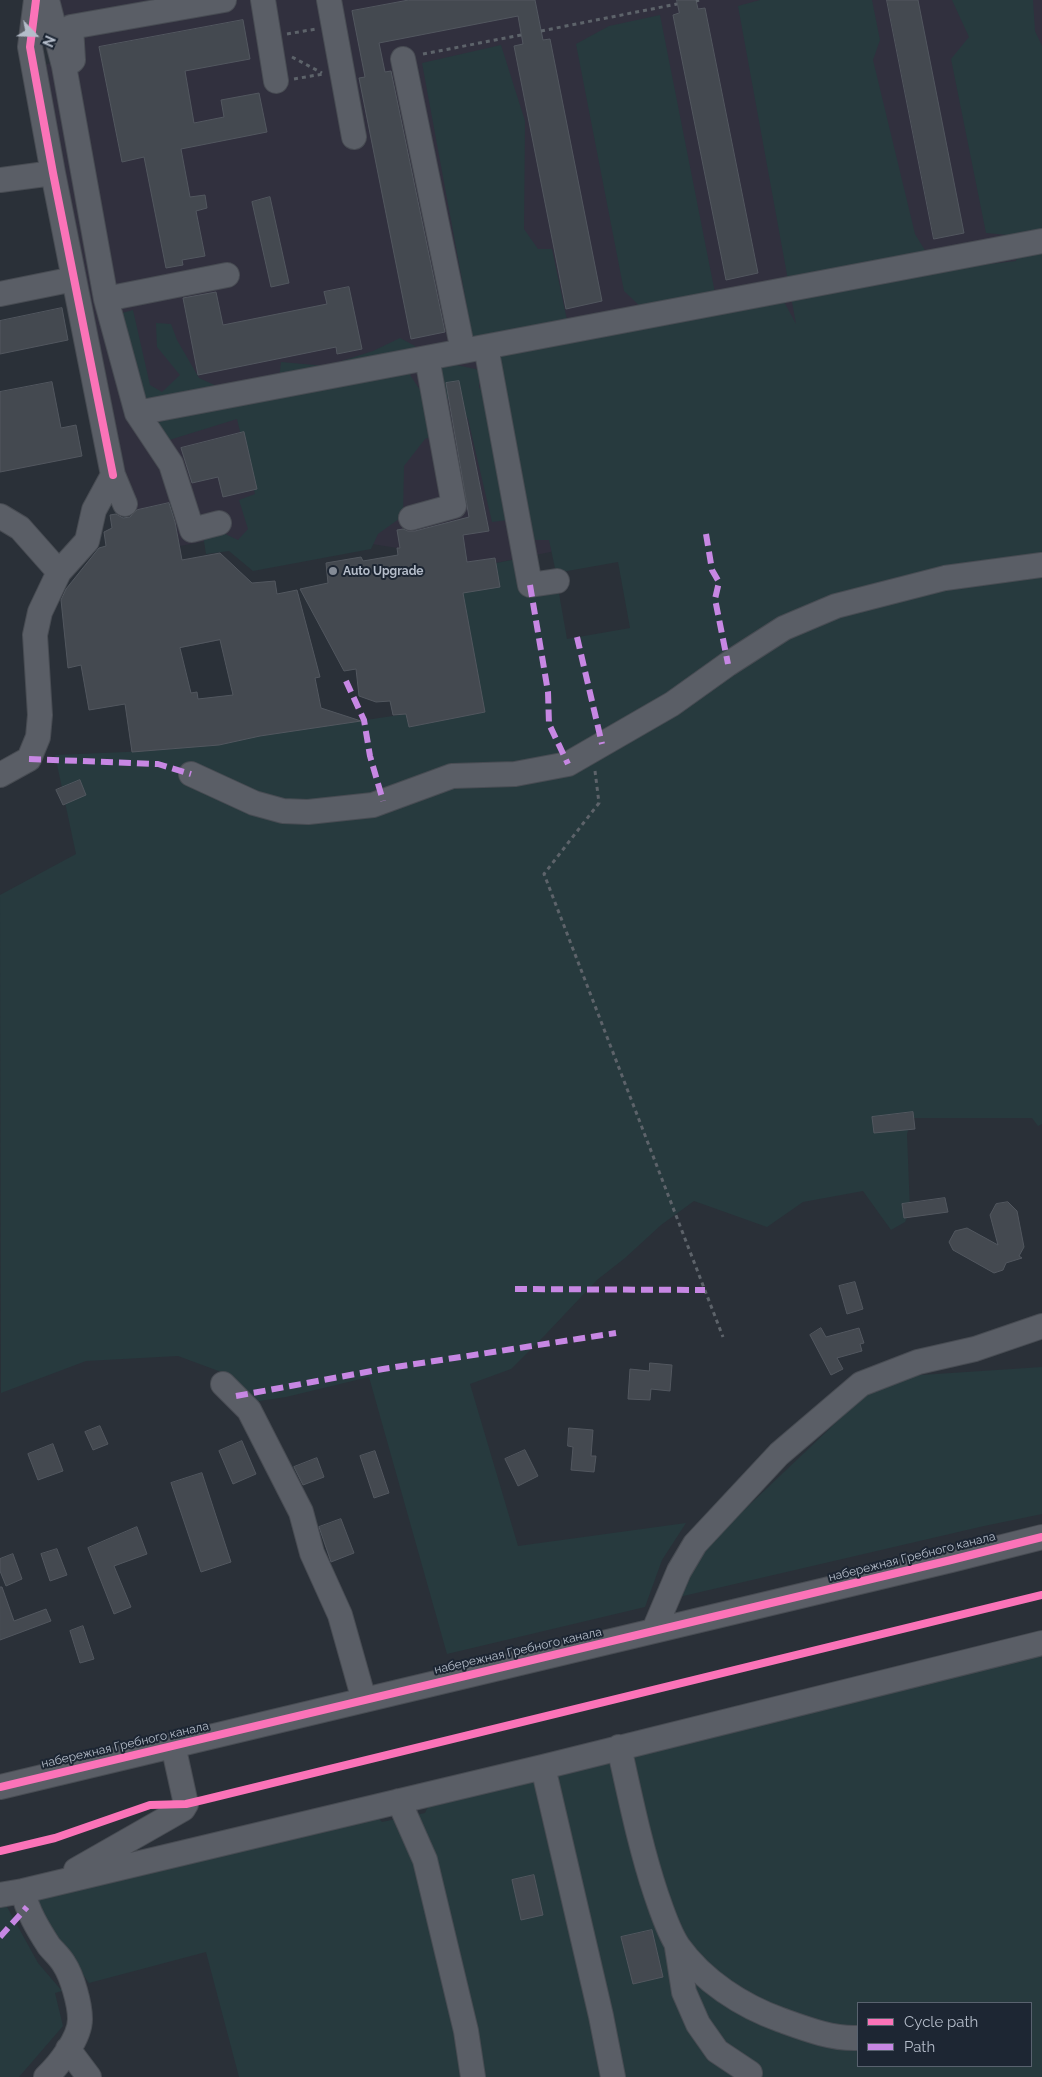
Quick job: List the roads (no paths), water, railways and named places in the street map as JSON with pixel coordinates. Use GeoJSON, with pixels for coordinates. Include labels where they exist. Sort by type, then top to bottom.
{"type":"FeatureCollection","features":[{"type":"Feature","properties":{"kind":"street"},"geometry":{"type":"LineString","coordinates":[[36,0],[30,47],[29,94],[53,173],[113,475],[125,504]]}},
{"type":"Feature","properties":{"kind":"street"},"geometry":{"type":"LineString","coordinates":[[46,0],[62,28],[73,60],[64,66],[106,299],[137,413],[171,464],[192,530],[220,523]]}},
{"type":"Feature","properties":{"kind":"street"},"geometry":{"type":"LineString","coordinates":[[62,28],[224,0]]}},
{"type":"Feature","properties":{"kind":"street"},"geometry":{"type":"LineString","coordinates":[[263,0],[276,81]]}},
{"type":"Feature","properties":{"kind":"street"},"geometry":{"type":"LineString","coordinates":[[329,0],[354,137]]}},
{"type":"Feature","properties":{"kind":"street"},"geometry":{"type":"LineString","coordinates":[[402,58],[463,351]]}},
{"type":"Feature","properties":{"kind":"street"},"geometry":{"type":"LineString","coordinates":[[0,180],[53,173]]}},
{"type":"Feature","properties":{"kind":"street"},"geometry":{"type":"LineString","coordinates":[[137,413],[1042,241]]}},
{"type":"Feature","properties":{"kind":"street"},"geometry":{"type":"LineString","coordinates":[[106,299],[227,275]]}},
{"type":"Feature","properties":{"kind":"street"},"geometry":{"type":"LineString","coordinates":[[0,294],[74,279]]}},
{"type":"Feature","properties":{"kind":"street"},"geometry":{"type":"LineString","coordinates":[[486,346],[530,585],[557,581]]}},
{"type":"Feature","properties":{"kind":"street"},"geometry":{"type":"LineString","coordinates":[[411,518],[454,506],[427,358]]}},
{"type":"Feature","properties":{"kind":"street"},"geometry":{"type":"LineString","coordinates":[[0,775],[29,759],[38,737],[40,715],[35,635],[40,612],[59,572],[87,541],[94,510],[113,475]]}},
{"type":"Feature","properties":{"kind":"street"},"geometry":{"type":"LineString","coordinates":[[0,516],[20,528],[59,572]]}},
{"type":"Feature","properties":{"kind":"street"},"geometry":{"type":"LineString","coordinates":[[192,774],[254,803],[283,811],[308,812],[373,805],[452,776],[515,774],[568,764],[672,704],[728,664],[784,628],[836,606],[945,578],[1042,565]]}},
{"type":"Feature","properties":{"kind":"street"},"geometry":{"type":"LineString","coordinates":[[654,1630],[679,1571],[695,1544],[779,1454],[861,1384],[918,1362],[975,1349],[1042,1326]]}},
{"type":"Feature","properties":{"kind":"street"},"geometry":{"type":"LineString","coordinates":[[223,1384],[249,1410],[301,1512],[312,1553],[340,1615],[364,1700]]}},
{"type":"Feature","properties":{"kind":"street","name":"набережная Гребного канала"},"geometry":{"type":"LineString","coordinates":[[0,1787],[1042,1537]]}},
{"type":"Feature","properties":{"kind":"street"},"geometry":{"type":"LineString","coordinates":[[6,1894],[543,1767],[1042,1643]]}},
{"type":"Feature","properties":{"kind":"street"},"geometry":{"type":"LineString","coordinates":[[54,1883],[183,1809],[186,1804],[174,1745]]}},
{"type":"Feature","properties":{"kind":"street"},"geometry":{"type":"LineString","coordinates":[[619,1747],[650,1876],[662,1913],[677,1945],[696,1968],[718,1986],[760,2013],[843,2039],[857,2038]]}},
{"type":"Feature","properties":{"kind":"street"},"geometry":{"type":"LineString","coordinates":[[543,1767],[599,2006],[613,2077]]}},
{"type":"Feature","properties":{"kind":"street"},"geometry":{"type":"LineString","coordinates":[[399,1801],[425,1860],[466,2031],[473,2077]]}},
{"type":"Feature","properties":{"kind":"street"},"geometry":{"type":"LineString","coordinates":[[6,1894],[26,1907],[50,1947],[64,1964],[74,1986],[80,2019],[75,2036],[59,2065],[46,2077]]}},
{"type":"Feature","properties":{"kind":"street"},"geometry":{"type":"LineString","coordinates":[[677,1945],[684,1992],[698,2024],[717,2051],[750,2073]]}},
{"type":"Feature","properties":{"kind":"street"},"geometry":{"type":"LineString","coordinates":[[68,2049],[89,2077]]}},
{"type":"Feature","properties":{"kind":"place","name":"Auto Upgrade"},"geometry":{"type":"Point","coordinates":[333,571]}}]}
